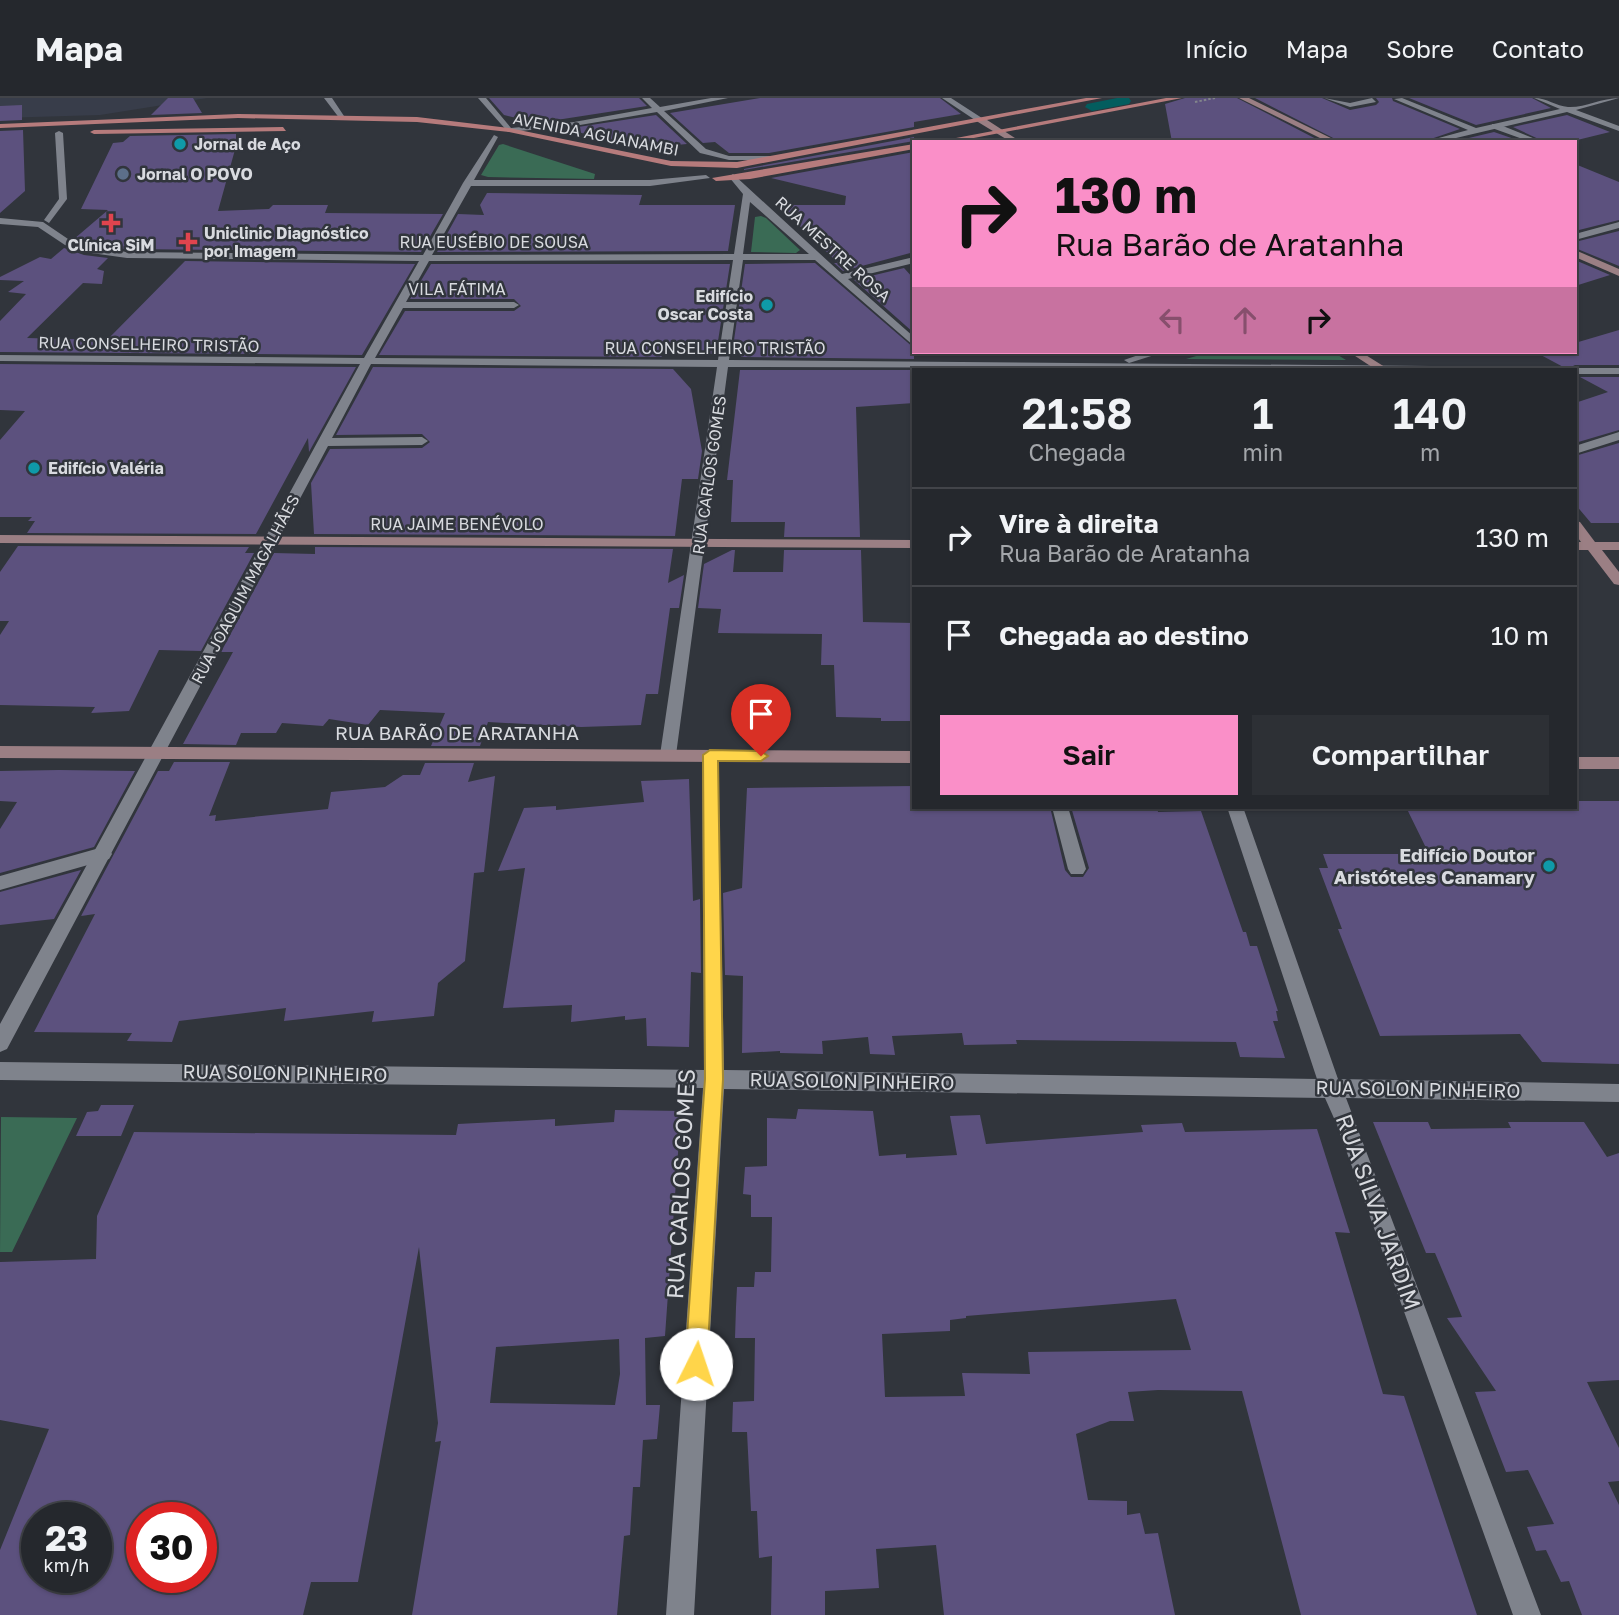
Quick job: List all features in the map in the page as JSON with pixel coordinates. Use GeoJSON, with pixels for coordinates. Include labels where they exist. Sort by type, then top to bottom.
{"type":"FeatureCollection","features":[{"type":"Feature","properties":{"kind":"main road","name":"AVENIDA AGUANAMBI"},"geometry":{"type":"LineString","coordinates":[[0,126],[130,119],[343,117],[510,130],[673,165],[714,167],[1098,98]]}},
{"type":"Feature","properties":{"kind":"main road"},"geometry":{"type":"LineString","coordinates":[[950,140],[1178,98]]}},
{"type":"Feature","properties":{"kind":"main road"},"geometry":{"type":"LineString","coordinates":[[0,135],[299,128]]}},
{"type":"Feature","properties":{"kind":"main road","name":"AVENIDA AGUANAMBI"},"geometry":{"type":"LineString","coordinates":[[422,130],[495,137],[519,143]]}},
{"type":"Feature","properties":{"kind":"main road","name":"AVENIDA AGUANAMBI"},"geometry":{"type":"LineString","coordinates":[[656,173],[706,178],[733,177],[912,146]]}},
{"type":"Feature","properties":{"kind":"street"},"geometry":{"type":"LineString","coordinates":[[328,98],[343,117]]}},
{"type":"Feature","properties":{"kind":"street"},"geometry":{"type":"LineString","coordinates":[[482,98],[510,130],[574,124],[724,98]]}},
{"type":"Feature","properties":{"kind":"street"},"geometry":{"type":"LineString","coordinates":[[646,98],[703,150],[729,158],[774,158]]}},
{"type":"Feature","properties":{"kind":"street"},"geometry":{"type":"LineString","coordinates":[[946,98],[1014,140]]}},
{"type":"Feature","properties":{"kind":"street"},"geometry":{"type":"LineString","coordinates":[[1242,98],[1331,140]]}},
{"type":"Feature","properties":{"kind":"street"},"geometry":{"type":"LineString","coordinates":[[1328,98],[1350,105],[1368,103],[1373,99]]}},
{"type":"Feature","properties":{"kind":"street"},"geometry":{"type":"LineString","coordinates":[[1538,98],[1619,129]]}},
{"type":"Feature","properties":{"kind":"street"},"geometry":{"type":"LineString","coordinates":[[1437,140],[1616,98]]}},
{"type":"Feature","properties":{"kind":"street"},"geometry":{"type":"LineString","coordinates":[[1398,99],[1476,131]]}},
{"type":"Feature","properties":{"kind":"street"},"geometry":{"type":"LineString","coordinates":[[1495,126],[1534,140]]}},
{"type":"Feature","properties":{"kind":"street"},"geometry":{"type":"LineString","coordinates":[[49,220],[63,199],[59,133]]}},
{"type":"Feature","properties":{"kind":"street","name":"RUA JOAQUIM MAGALHÃES"},"geometry":{"type":"LineString","coordinates":[[0,1044],[367,362],[495,137]]}},
{"type":"Feature","properties":{"kind":"street","name":"RUA MESTRE ROSA"},"geometry":{"type":"LineString","coordinates":[[733,177],[747,194],[912,341]]}},
{"type":"Feature","properties":{"kind":"street"},"geometry":{"type":"LineString","coordinates":[[467,183],[650,183],[706,178]]}},
{"type":"Feature","properties":{"kind":"street","name":"RUA CARLOS GOMES"},"geometry":{"type":"LineString","coordinates":[[668,755],[700,543],[747,194]]}},
{"type":"Feature","properties":{"kind":"street"},"geometry":{"type":"LineString","coordinates":[[0,214],[30,215],[49,220],[65,227],[87,250]]}},
{"type":"Feature","properties":{"kind":"street","name":"RUA EUSÉBIO DE SOUSA"},"geometry":{"type":"LineString","coordinates":[[0,221],[40,224],[68,243],[87,250],[127,255],[426,258],[818,257]]}},
{"type":"Feature","properties":{"kind":"street"},"geometry":{"type":"LineString","coordinates":[[1577,236],[1619,225]]}},
{"type":"Feature","properties":{"kind":"street"},"geometry":{"type":"LineString","coordinates":[[1577,254],[1619,273]]}},
{"type":"Feature","properties":{"kind":"street"},"geometry":{"type":"LineString","coordinates":[[842,277],[912,260]]}},
{"type":"Feature","properties":{"kind":"street","name":"VILA FÁTIMA"},"geometry":{"type":"LineString","coordinates":[[399,305],[514,305]]}},
{"type":"Feature","properties":{"kind":"street"},"geometry":{"type":"LineString","coordinates":[[925,354],[940,368]]}},
{"type":"Feature","properties":{"kind":"street"},"geometry":{"type":"LineString","coordinates":[[1109,366],[1152,354]]}},
{"type":"Feature","properties":{"kind":"street"},"geometry":{"type":"LineString","coordinates":[[1357,354],[1380,368]]}},
{"type":"Feature","properties":{"kind":"street","name":"RUA CONSELHEIRO TRISTÃO"},"geometry":{"type":"LineString","coordinates":[[0,358],[940,368],[1291,368]]}},
{"type":"Feature","properties":{"kind":"street"},"geometry":{"type":"LineString","coordinates":[[1577,371],[1619,371]]}},
{"type":"Feature","properties":{"kind":"street"},"geometry":{"type":"LineString","coordinates":[[1577,449],[1619,436]]}},
{"type":"Feature","properties":{"kind":"street"},"geometry":{"type":"LineString","coordinates":[[324,442],[422,441]]}},
{"type":"Feature","properties":{"kind":"street"},"geometry":{"type":"LineString","coordinates":[[1577,527],[1619,582]]}},
{"type":"Feature","properties":{"kind":"street","name":"RUA JAIME BENÉVOLO"},"geometry":{"type":"LineString","coordinates":[[0,540],[912,544]]}},
{"type":"Feature","properties":{"kind":"street"},"geometry":{"type":"LineString","coordinates":[[1577,546],[1619,547]]}},
{"type":"Feature","properties":{"kind":"street","name":"RUA BARÃO DE ARATANHA"},"geometry":{"type":"LineString","coordinates":[[0,752],[912,757]]}},
{"type":"Feature","properties":{"kind":"street","name":"RUA CARLOS GOMES"},"geometry":{"type":"LineString","coordinates":[[680,1615],[714,1079],[710,755]]}},
{"type":"Feature","properties":{"kind":"street"},"geometry":{"type":"LineString","coordinates":[[1577,763],[1619,763]]}},
{"type":"Feature","properties":{"kind":"street"},"geometry":{"type":"LineString","coordinates":[[1061,809],[1077,869]]}},
{"type":"Feature","properties":{"kind":"street","name":"RUA SILVA JARDIM"},"geometry":{"type":"LineString","coordinates":[[1236,809],[1330,1087],[1347,1124],[1527,1615]]}},
{"type":"Feature","properties":{"kind":"street"},"geometry":{"type":"LineString","coordinates":[[0,883],[103,854]]}},
{"type":"Feature","properties":{"kind":"street","name":"RUA SOLON PINHEIRO"},"geometry":{"type":"LineString","coordinates":[[0,1071],[1619,1093]]}},
{"type":"Feature","properties":{"kind":"shaded area"},"geometry":{"type":"Polygon","coordinates":[[[0,98],[207,98],[100,115],[0,118],[0,98]]]}},
{"type":"Feature","properties":{"kind":"green space"},"geometry":{"type":"Polygon","coordinates":[[[503,144],[595,174],[594,179],[481,175],[499,145],[503,144]]]}},
{"type":"Feature","properties":{"kind":"green space"},"geometry":{"type":"Polygon","coordinates":[[[761,216],[800,250],[796,253],[751,252],[755,217],[761,216]]]}},
{"type":"Feature","properties":{"kind":"green space"},"geometry":{"type":"Polygon","coordinates":[[[1203,354],[1336,354],[1346,360],[1186,359],[1203,354]]]}},
{"type":"Feature","properties":{"kind":"green space"},"geometry":{"type":"Polygon","coordinates":[[[1,1117],[77,1118],[12,1252],[0,1252],[1,1117]]]}},
{"type":"Feature","properties":{"kind":"building"},"geometry":{"type":"Polygon","coordinates":[[[168,98],[193,98],[202,113],[151,115],[168,98]]]}},
{"type":"Feature","properties":{"kind":"building"},"geometry":{"type":"Polygon","coordinates":[[[489,98],[639,98],[647,106],[537,123],[504,115],[489,98]]]}},
{"type":"Feature","properties":{"kind":"building"},"geometry":{"type":"Polygon","coordinates":[[[760,98],[940,98],[961,114],[914,122],[914,127],[769,153],[729,153],[715,142],[703,143],[670,113],[760,98]]]}},
{"type":"Feature","properties":{"kind":"building"},"geometry":{"type":"Polygon","coordinates":[[[1185,98],[1237,98],[1318,140],[1172,140],[1165,104],[1185,98]]]}},
{"type":"Feature","properties":{"kind":"building"},"geometry":{"type":"Polygon","coordinates":[[[1255,98],[1322,98],[1350,110],[1376,105],[1379,102],[1376,98],[1392,98],[1393,101],[1460,129],[1428,140],[1337,140],[1255,98]]]}},
{"type":"Feature","properties":{"kind":"building"},"geometry":{"type":"Polygon","coordinates":[[[1409,98],[1532,98],[1551,108],[1476,125],[1409,98]]]}},
{"type":"Feature","properties":{"kind":"building"},"geometry":{"type":"Polygon","coordinates":[[[22,105],[22,120],[0,121],[0,106],[22,105]]]}},
{"type":"Feature","properties":{"kind":"building"},"geometry":{"type":"Polygon","coordinates":[[[656,115],[687,144],[644,148],[565,129],[656,115]]]}},
{"type":"Feature","properties":{"kind":"building"},"geometry":{"type":"Polygon","coordinates":[[[1567,115],[1610,132],[1577,140],[1541,140],[1513,127],[1567,115]]]}},
{"type":"Feature","properties":{"kind":"building"},"geometry":{"type":"Polygon","coordinates":[[[23,130],[25,191],[0,213],[0,131],[23,130]]]}},
{"type":"Feature","properties":{"kind":"building"},"geometry":{"type":"Polygon","coordinates":[[[1494,132],[1517,140],[1460,140],[1494,132]]]}},
{"type":"Feature","properties":{"kind":"building"},"geometry":{"type":"Polygon","coordinates":[[[236,134],[236,146],[218,211],[269,209],[273,205],[328,205],[325,213],[443,214],[421,252],[125,249],[74,239],[108,210],[81,209],[113,143],[123,142],[130,136],[236,134]]]}},
{"type":"Feature","properties":{"kind":"building"},"geometry":{"type":"Polygon","coordinates":[[[914,137],[912,141],[744,169],[914,137]]]}},
{"type":"Feature","properties":{"kind":"building"},"geometry":{"type":"Polygon","coordinates":[[[912,152],[912,253],[843,271],[778,205],[845,205],[846,196],[771,178],[912,152]]]}},
{"type":"Feature","properties":{"kind":"building"},"geometry":{"type":"Polygon","coordinates":[[[1577,165],[1619,182],[1619,220],[1577,230],[1577,165]]]}},
{"type":"Feature","properties":{"kind":"building"},"geometry":{"type":"Polygon","coordinates":[[[487,193],[642,195],[639,205],[735,205],[728,251],[437,252],[458,214],[484,215],[480,205],[487,193]]]}},
{"type":"Feature","properties":{"kind":"building"},"geometry":{"type":"Polygon","coordinates":[[[1619,231],[1619,266],[1577,249],[1577,242],[1619,231]]]}},
{"type":"Feature","properties":{"kind":"building"},"geometry":{"type":"Polygon","coordinates":[[[64,248],[84,255],[108,258],[97,269],[104,271],[102,284],[83,283],[27,338],[107,340],[185,261],[415,264],[362,355],[0,352],[0,321],[26,294],[8,292],[24,281],[0,280],[0,277],[40,257],[51,259],[64,248]]]}},
{"type":"Feature","properties":{"kind":"building"},"geometry":{"type":"Polygon","coordinates":[[[1577,261],[1610,275],[1577,285],[1577,261]]]}},
{"type":"Feature","properties":{"kind":"building"},"geometry":{"type":"Polygon","coordinates":[[[815,263],[912,346],[914,359],[741,357],[742,354],[732,354],[745,264],[815,263]]]}},
{"type":"Feature","properties":{"kind":"building"},"geometry":{"type":"Polygon","coordinates":[[[431,264],[730,264],[716,354],[659,353],[662,357],[379,355],[405,311],[514,311],[521,306],[514,299],[410,299],[431,264]]]}},
{"type":"Feature","properties":{"kind":"building"},"geometry":{"type":"Polygon","coordinates":[[[904,268],[912,277],[912,331],[854,280],[904,268]]]}},
{"type":"Feature","properties":{"kind":"building"},"geometry":{"type":"Polygon","coordinates":[[[1619,330],[1619,365],[1575,365],[1565,368],[1539,354],[1577,354],[1577,342],[1619,330]]]}},
{"type":"Feature","properties":{"kind":"building"},"geometry":{"type":"Polygon","coordinates":[[[0,364],[356,367],[309,452],[308,438],[256,534],[27,533],[35,521],[28,521],[32,517],[0,517],[0,440],[25,411],[0,410],[0,364]]]}},
{"type":"Feature","properties":{"kind":"building"},"geometry":{"type":"Polygon","coordinates":[[[373,367],[673,369],[691,389],[702,451],[698,479],[682,479],[675,536],[314,534],[311,483],[330,449],[422,448],[430,442],[422,434],[336,435],[373,367]]]}},
{"type":"Feature","properties":{"kind":"building"},"geometry":{"type":"Polygon","coordinates":[[[740,370],[912,370],[912,403],[856,407],[860,537],[784,537],[785,522],[731,522],[733,480],[727,480],[740,370]]]}},
{"type":"Feature","properties":{"kind":"building"},"geometry":{"type":"Polygon","coordinates":[[[1580,377],[1619,377],[1619,430],[1577,442],[1577,402],[1608,392],[1580,377]]]}},
{"type":"Feature","properties":{"kind":"building"},"geometry":{"type":"Polygon","coordinates":[[[1619,443],[1619,523],[1591,523],[1577,506],[1577,455],[1619,443]]]}},
{"type":"Feature","properties":{"kind":"building"},"geometry":{"type":"Polygon","coordinates":[[[18,546],[249,547],[245,553],[254,553],[201,651],[159,650],[129,711],[91,713],[95,707],[0,705],[0,635],[9,621],[0,621],[0,572],[18,546]]]}},
{"type":"Feature","properties":{"kind":"building"},"geometry":{"type":"Polygon","coordinates":[[[315,547],[673,549],[668,583],[684,575],[679,608],[670,608],[658,694],[646,694],[641,725],[581,727],[488,722],[480,746],[431,746],[445,713],[380,710],[368,725],[329,719],[323,726],[282,723],[276,733],[241,733],[236,745],[183,744],[233,652],[221,652],[274,553],[315,554],[315,547]]]}},
{"type":"Feature","properties":{"kind":"building"},"geometry":{"type":"Polygon","coordinates":[[[735,550],[733,572],[783,572],[784,550],[861,550],[863,622],[912,623],[912,721],[836,717],[834,665],[821,665],[822,634],[718,633],[721,609],[698,608],[704,564],[735,550]]]}},
{"type":"Feature","properties":{"kind":"building"},"geometry":{"type":"Polygon","coordinates":[[[174,762],[230,762],[209,816],[216,815],[215,821],[328,809],[331,792],[385,787],[403,775],[420,775],[425,763],[474,763],[468,782],[495,776],[484,872],[474,873],[465,961],[438,983],[434,1016],[372,1022],[374,1011],[284,1021],[286,1008],[179,1021],[172,1042],[127,1041],[132,1033],[34,1032],[95,914],[81,916],[158,771],[169,771],[174,762]]]}},
{"type":"Feature","properties":{"kind":"building"},"geometry":{"type":"Polygon","coordinates":[[[0,771],[135,771],[94,847],[0,873],[0,829],[17,802],[0,801],[0,771]]]}},
{"type":"Feature","properties":{"kind":"building"},"geometry":{"type":"Polygon","coordinates":[[[689,779],[693,901],[700,899],[701,973],[691,972],[689,1047],[647,1046],[646,1018],[625,1020],[625,1016],[571,1022],[572,1005],[503,1008],[525,868],[498,871],[524,808],[556,806],[556,810],[644,802],[641,781],[689,779]]]}},
{"type":"Feature","properties":{"kind":"building"},"geometry":{"type":"Polygon","coordinates":[[[912,786],[912,809],[1050,809],[1065,870],[1071,877],[1083,877],[1089,868],[1072,809],[1201,811],[1243,932],[1246,932],[1250,946],[1257,946],[1278,1011],[1278,1021],[1273,1021],[1285,1058],[1240,1057],[1236,1042],[1016,1040],[1017,1044],[964,1045],[962,1033],[892,1036],[895,1055],[870,1054],[868,1037],[822,1041],[823,1054],[780,1051],[742,1053],[743,976],[725,975],[723,893],[742,888],[747,788],[912,786]]]}},
{"type":"Feature","properties":{"kind":"building"},"geometry":{"type":"Polygon","coordinates":[[[1577,801],[1619,801],[1619,1064],[1542,1062],[1520,1034],[1380,1036],[1338,929],[1342,929],[1319,868],[1328,868],[1323,854],[1429,854],[1407,809],[1577,809],[1577,801]]]}},
{"type":"Feature","properties":{"kind":"building"},"geometry":{"type":"Polygon","coordinates":[[[81,870],[54,919],[0,925],[0,892],[81,870]]]}},
{"type":"Feature","properties":{"kind":"building"},"geometry":{"type":"Polygon","coordinates":[[[101,1105],[134,1105],[121,1136],[76,1136],[87,1112],[98,1111],[101,1105]]]}},
{"type":"Feature","properties":{"kind":"building"},"geometry":{"type":"Polygon","coordinates":[[[798,1109],[873,1111],[879,1156],[906,1154],[906,1158],[957,1155],[950,1116],[980,1115],[986,1144],[1143,1132],[1141,1125],[1182,1123],[1185,1132],[1317,1129],[1350,1233],[1335,1232],[1383,1394],[1404,1396],[1477,1615],[1301,1615],[1242,1391],[1158,1390],[1128,1392],[1134,1421],[1110,1421],[1076,1434],[1088,1500],[1127,1501],[1127,1515],[1140,1513],[1145,1534],[1158,1533],[1175,1615],[944,1615],[936,1545],[876,1549],[879,1588],[825,1591],[825,1615],[771,1615],[772,1556],[759,1558],[757,1511],[751,1511],[747,1432],[732,1432],[733,1402],[754,1401],[755,1338],[735,1338],[737,1287],[754,1287],[755,1272],[771,1272],[772,1217],[751,1217],[751,1195],[743,1194],[745,1167],[767,1166],[767,1118],[796,1119],[798,1109]],[[1176,1299],[966,1316],[950,1320],[950,1331],[882,1334],[885,1397],[965,1396],[962,1373],[1030,1374],[1028,1352],[1191,1350],[1176,1299]]]}},
{"type":"Feature","properties":{"kind":"building"},"geometry":{"type":"Polygon","coordinates":[[[615,1110],[681,1111],[665,1336],[645,1338],[646,1405],[660,1405],[657,1439],[643,1440],[640,1487],[633,1487],[630,1535],[624,1536],[617,1615],[412,1615],[441,1441],[435,1442],[438,1423],[419,1247],[358,1582],[311,1582],[303,1615],[0,1615],[0,1550],[49,1429],[0,1420],[0,1262],[96,1259],[97,1216],[134,1132],[456,1135],[458,1124],[555,1119],[555,1126],[614,1122],[615,1110]],[[619,1339],[496,1347],[490,1403],[615,1405],[620,1374],[619,1339]]]}},
{"type":"Feature","properties":{"kind":"building"},"geometry":{"type":"Polygon","coordinates":[[[1373,1122],[1428,1122],[1431,1129],[1511,1128],[1508,1122],[1584,1122],[1607,1157],[1619,1153],[1619,1380],[1587,1382],[1619,1448],[1619,1481],[1608,1482],[1619,1505],[1619,1615],[1582,1615],[1569,1581],[1561,1582],[1546,1550],[1536,1551],[1527,1527],[1554,1524],[1528,1470],[1506,1472],[1475,1392],[1496,1391],[1447,1318],[1462,1317],[1435,1253],[1426,1253],[1373,1122]]]}},
{"type":"Feature","properties":{"kind":"waterway"},"geometry":{"type":"LineString","coordinates":[[1092,107],[1124,101]]}},
{"type":"Feature","properties":{"kind":"place","name":"Jornal de Aço"},"geometry":{"type":"Point","coordinates":[180,144]}},
{"type":"Feature","properties":{"kind":"place","name":"Jornal O POVO"},"geometry":{"type":"Point","coordinates":[123,174]}},
{"type":"Feature","properties":{"kind":"place","name":"Clínica SiM"},"geometry":{"type":"Point","coordinates":[111,223]}},
{"type":"Feature","properties":{"kind":"place","name":"Uniclinic Diagnóstico por Imagem"},"geometry":{"type":"Point","coordinates":[188,242]}},
{"type":"Feature","properties":{"kind":"place","name":"Edifício Oscar Costa"},"geometry":{"type":"Point","coordinates":[767,305]}},
{"type":"Feature","properties":{"kind":"place","name":"Edifício Valéria"},"geometry":{"type":"Point","coordinates":[34,468]}},
{"type":"Feature","properties":{"kind":"place","name":"Edifício Doutor Aristóteles Canamary"},"geometry":{"type":"Point","coordinates":[1549,866]}},
{"type":"Feature","properties":{"kind":"route"},"geometry":{"type":"LineString","coordinates":[[696,1364],[714,1079],[710,755],[761,756]]}}]}
